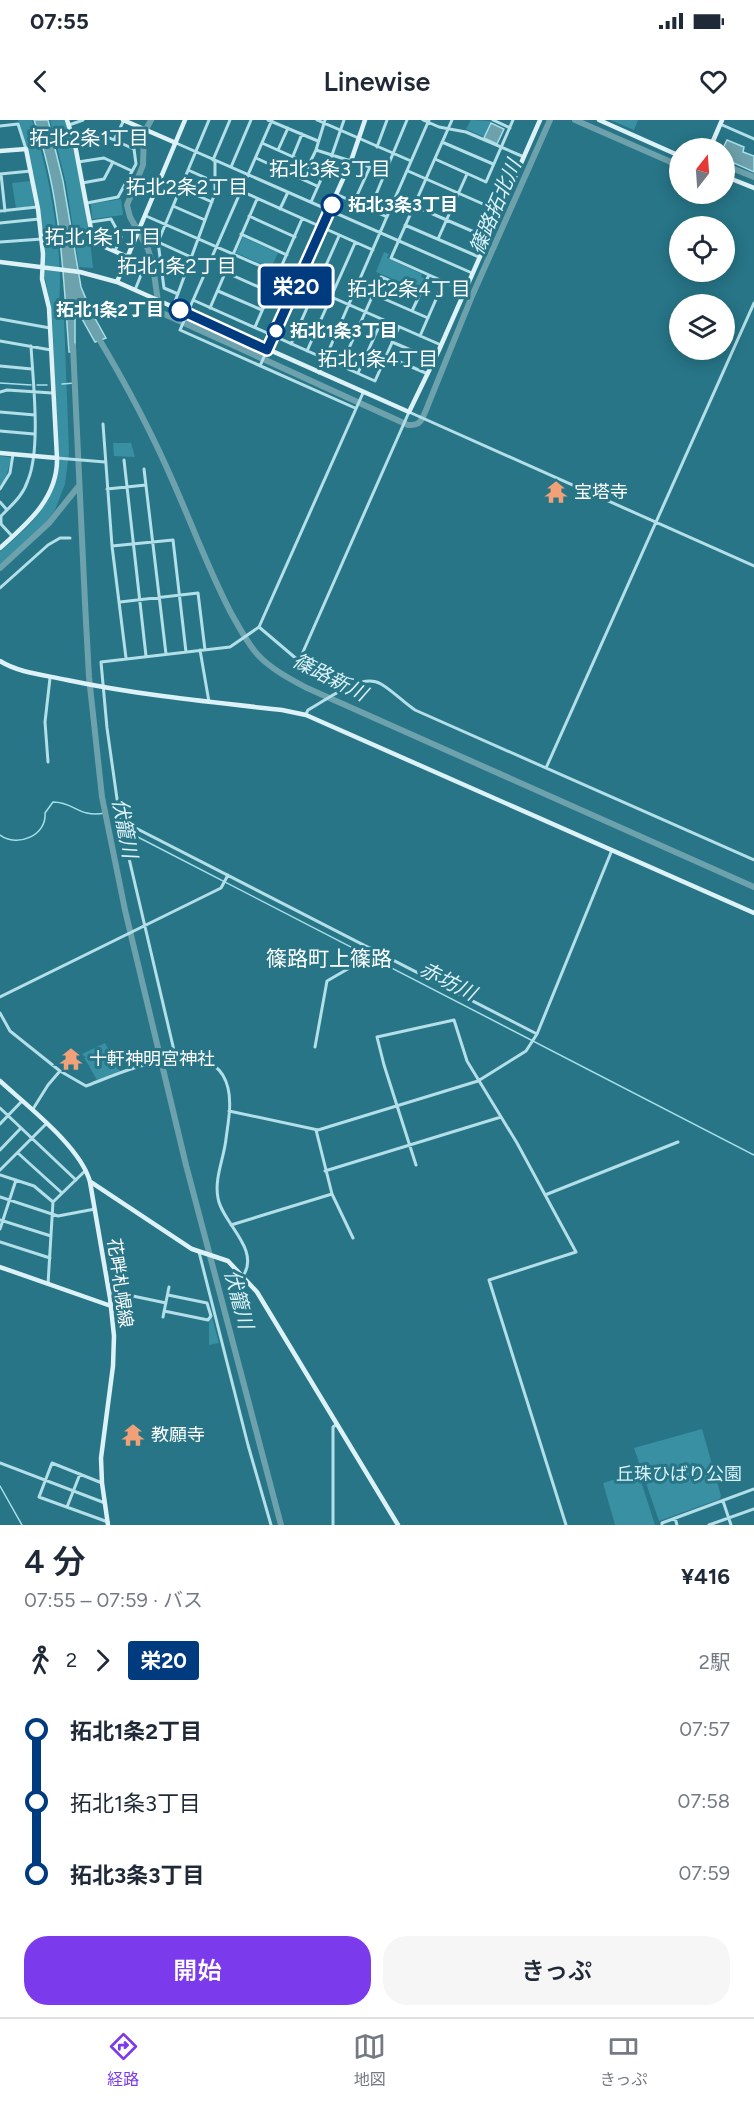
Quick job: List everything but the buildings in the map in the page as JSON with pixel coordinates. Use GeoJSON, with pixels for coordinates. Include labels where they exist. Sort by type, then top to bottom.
{"type":"FeatureCollection","features":[{"type":"Feature","properties":{"kind":"street"},"geometry":{"type":"LineString","coordinates":[[83,120],[68,123],[75,145],[93,240],[114,252],[142,263],[143,270],[135,290]]}},
{"type":"Feature","properties":{"kind":"street"},"geometry":{"type":"LineString","coordinates":[[114,140],[123,120],[472,273]]}},
{"type":"Feature","properties":{"kind":"street"},"geometry":{"type":"LineString","coordinates":[[117,282],[185,120]]}},
{"type":"Feature","properties":{"kind":"street"},"geometry":{"type":"LineString","coordinates":[[178,294],[164,288],[158,242],[209,120]]}},
{"type":"Feature","properties":{"kind":"street"},"geometry":{"type":"LineString","coordinates":[[173,307],[215,193],[214,160],[230,120]]}},
{"type":"Feature","properties":{"kind":"street"},"geometry":{"type":"LineString","coordinates":[[231,167],[251,120]]}},
{"type":"Feature","properties":{"kind":"street"},"geometry":{"type":"LineString","coordinates":[[318,141],[271,120],[180,330],[356,407]]}},
{"type":"Feature","properties":{"kind":"street"},"geometry":{"type":"LineString","coordinates":[[317,120],[412,162]]}},
{"type":"Feature","properties":{"kind":"street"},"geometry":{"type":"LineString","coordinates":[[311,202],[332,155],[344,120]]}},
{"type":"Feature","properties":{"kind":"street"},"geometry":{"type":"LineString","coordinates":[[260,365],[351,161],[365,120]]}},
{"type":"Feature","properties":{"kind":"street"},"geometry":{"type":"LineString","coordinates":[[377,147],[387,120]]}},
{"type":"Feature","properties":{"kind":"street"},"geometry":{"type":"LineString","coordinates":[[370,210],[407,120]]}},
{"type":"Feature","properties":{"kind":"street"},"geometry":{"type":"LineString","coordinates":[[423,120],[466,132],[524,157]]}},
{"type":"Feature","properties":{"kind":"street"},"geometry":{"type":"LineString","coordinates":[[452,120],[391,258],[465,291]]}},
{"type":"Feature","properties":{"kind":"street"},"geometry":{"type":"LineString","coordinates":[[493,120],[510,128]]}},
{"type":"Feature","properties":{"kind":"street"},"geometry":{"type":"LineString","coordinates":[[435,159],[486,182],[513,120]]}},
{"type":"Feature","properties":{"kind":"street"},"geometry":{"type":"LineString","coordinates":[[299,661],[540,120]]}},
{"type":"Feature","properties":{"kind":"street"},"geometry":{"type":"LineString","coordinates":[[599,120],[669,151]]}},
{"type":"Feature","properties":{"kind":"street"},"geometry":{"type":"LineString","coordinates":[[319,373],[429,121]]}},
{"type":"Feature","properties":{"kind":"street"},"geometry":{"type":"LineString","coordinates":[[302,179],[316,150],[325,122]]}},
{"type":"Feature","properties":{"kind":"street"},"geometry":{"type":"LineString","coordinates":[[714,138],[721,122],[754,139]]}},
{"type":"Feature","properties":{"kind":"street"},"geometry":{"type":"LineString","coordinates":[[0,126],[18,124],[26,149],[38,207],[42,239],[42,279],[49,308],[57,458],[47,499],[33,518],[0,548]]}},
{"type":"Feature","properties":{"kind":"street"},"geometry":{"type":"LineString","coordinates":[[278,150],[288,128]]}},
{"type":"Feature","properties":{"kind":"street"},"geometry":{"type":"LineString","coordinates":[[293,156],[302,134]]}},
{"type":"Feature","properties":{"kind":"street"},"geometry":{"type":"LineString","coordinates":[[75,145],[105,136],[134,148],[136,165],[118,197],[85,203]]}},
{"type":"Feature","properties":{"kind":"street"},"geometry":{"type":"LineString","coordinates":[[442,142],[493,165]]}},
{"type":"Feature","properties":{"kind":"street"},"geometry":{"type":"LineString","coordinates":[[262,143],[309,164]]}},
{"type":"Feature","properties":{"kind":"street"},"geometry":{"type":"LineString","coordinates":[[0,152],[26,149]]}},
{"type":"Feature","properties":{"kind":"street"},"geometry":{"type":"LineString","coordinates":[[316,150],[369,167],[354,202]]}},
{"type":"Feature","properties":{"kind":"street"},"geometry":{"type":"LineString","coordinates":[[78,162],[104,158],[132,171]]}},
{"type":"Feature","properties":{"kind":"street"},"geometry":{"type":"LineString","coordinates":[[256,158],[318,186]]}},
{"type":"Feature","properties":{"kind":"street"},"geometry":{"type":"LineString","coordinates":[[82,183],[104,179],[113,162]]}},
{"type":"Feature","properties":{"kind":"street"},"geometry":{"type":"LineString","coordinates":[[188,170],[215,182]]}},
{"type":"Feature","properties":{"kind":"street"},"geometry":{"type":"LineString","coordinates":[[5,211],[0,174],[31,171]]}},
{"type":"Feature","properties":{"kind":"street"},"geometry":{"type":"LineString","coordinates":[[408,171],[500,212]]}},
{"type":"Feature","properties":{"kind":"street"},"geometry":{"type":"LineString","coordinates":[[438,239],[467,174]]}},
{"type":"Feature","properties":{"kind":"street"},"geometry":{"type":"LineString","coordinates":[[160,179],[212,202]]}},
{"type":"Feature","properties":{"kind":"street"},"geometry":{"type":"LineString","coordinates":[[735,180],[754,188]]}},
{"type":"Feature","properties":{"kind":"street"},"geometry":{"type":"LineString","coordinates":[[242,191],[373,250]]}},
{"type":"Feature","properties":{"kind":"street"},"geometry":{"type":"LineString","coordinates":[[280,209],[288,192]]}},
{"type":"Feature","properties":{"kind":"street"},"geometry":{"type":"LineString","coordinates":[[336,194],[387,217]]}},
{"type":"Feature","properties":{"kind":"street"},"geometry":{"type":"LineString","coordinates":[[210,308],[257,198]]}},
{"type":"Feature","properties":{"kind":"street"},"geometry":{"type":"LineString","coordinates":[[396,198],[488,238]]}},
{"type":"Feature","properties":{"kind":"street"},"geometry":{"type":"LineString","coordinates":[[173,206],[205,220]]}},
{"type":"Feature","properties":{"kind":"street"},"geometry":{"type":"LineString","coordinates":[[0,211],[38,207]]}},
{"type":"Feature","properties":{"kind":"street"},"geometry":{"type":"LineString","coordinates":[[145,215],[441,345]]}},
{"type":"Feature","properties":{"kind":"street"},"geometry":{"type":"LineString","coordinates":[[249,216],[295,237]]}},
{"type":"Feature","properties":{"kind":"street"},"geometry":{"type":"LineString","coordinates":[[0,223],[39,219]]}},
{"type":"Feature","properties":{"kind":"street"},"geometry":{"type":"LineString","coordinates":[[89,223],[111,219],[121,237],[114,252]]}},
{"type":"Feature","properties":{"kind":"street"},"geometry":{"type":"LineString","coordinates":[[255,327],[303,219]]}},
{"type":"Feature","properties":{"kind":"street"},"geometry":{"type":"LineString","coordinates":[[405,225],[479,257]]}},
{"type":"Feature","properties":{"kind":"street"},"geometry":{"type":"LineString","coordinates":[[241,234],[287,255]]}},
{"type":"Feature","properties":{"kind":"street"},"geometry":{"type":"LineString","coordinates":[[291,344],[340,235]]}},
{"type":"Feature","properties":{"kind":"street"},"geometry":{"type":"LineString","coordinates":[[0,242],[42,239]]}},
{"type":"Feature","properties":{"kind":"street"},"geometry":{"type":"LineString","coordinates":[[158,242],[191,257]]}},
{"type":"Feature","properties":{"kind":"street"},"geometry":{"type":"LineString","coordinates":[[307,351],[356,242]]}},
{"type":"Feature","properties":{"kind":"street"},"geometry":{"type":"LineString","coordinates":[[0,262],[89,274],[117,282],[319,373],[362,395],[409,412],[754,566]]}},
{"type":"Feature","properties":{"kind":"street"},"geometry":{"type":"LineString","coordinates":[[160,265],[184,275]]}},
{"type":"Feature","properties":{"kind":"street"},"geometry":{"type":"LineString","coordinates":[[225,272],[270,292]]}},
{"type":"Feature","properties":{"kind":"street"},"geometry":{"type":"LineString","coordinates":[[411,311],[429,274]]}},
{"type":"Feature","properties":{"kind":"street"},"geometry":{"type":"LineString","coordinates":[[341,366],[381,277],[420,294]]}},
{"type":"Feature","properties":{"kind":"street"},"geometry":{"type":"LineString","coordinates":[[420,336],[444,281]]}},
{"type":"Feature","properties":{"kind":"street"},"geometry":{"type":"LineString","coordinates":[[218,291],[262,310]]}},
{"type":"Feature","properties":{"kind":"street"},"geometry":{"type":"LineString","coordinates":[[373,294],[428,318]]}},
{"type":"Feature","properties":{"kind":"street"},"geometry":{"type":"LineString","coordinates":[[193,300],[375,381],[399,327]]}},
{"type":"Feature","properties":{"kind":"street"},"geometry":{"type":"LineString","coordinates":[[546,768],[754,303]]}},
{"type":"Feature","properties":{"kind":"street"},"geometry":{"type":"LineString","coordinates":[[0,319],[50,328]]}},
{"type":"Feature","properties":{"kind":"street"},"geometry":{"type":"LineString","coordinates":[[358,373],[382,320]]}},
{"type":"Feature","properties":{"kind":"street"},"geometry":{"type":"LineString","coordinates":[[0,341],[51,350]]}},
{"type":"Feature","properties":{"kind":"street"},"geometry":{"type":"LineString","coordinates":[[392,342],[434,360]]}},
{"type":"Feature","properties":{"kind":"street"},"geometry":{"type":"LineString","coordinates":[[12,536],[1,524],[1,516],[24,490],[29,479],[33,456],[35,415],[32,346]]}},
{"type":"Feature","properties":{"kind":"street"},"geometry":{"type":"LineString","coordinates":[[386,356],[428,374]]}},
{"type":"Feature","properties":{"kind":"street"},"geometry":{"type":"LineString","coordinates":[[0,366],[33,369]]}},
{"type":"Feature","properties":{"kind":"street"},"geometry":{"type":"LineString","coordinates":[[0,392],[7,390],[52,393]]}},
{"type":"Feature","properties":{"kind":"street"},"geometry":{"type":"LineString","coordinates":[[174,1059],[142,927],[120,820],[102,688],[101,662],[231,646],[257,628],[362,395]]}},
{"type":"Feature","properties":{"kind":"street"},"geometry":{"type":"LineString","coordinates":[[0,412],[35,415]]}},
{"type":"Feature","properties":{"kind":"street"},"geometry":{"type":"LineString","coordinates":[[103,424],[112,546],[126,658]]}},
{"type":"Feature","properties":{"kind":"street"},"geometry":{"type":"LineString","coordinates":[[0,432],[34,434]]}},
{"type":"Feature","properties":{"kind":"street"},"geometry":{"type":"LineString","coordinates":[[0,453],[105,462]]}},
{"type":"Feature","properties":{"kind":"street"},"geometry":{"type":"LineString","coordinates":[[0,489],[10,473],[13,454]]}},
{"type":"Feature","properties":{"kind":"street"},"geometry":{"type":"LineString","coordinates":[[124,460],[146,656]]}},
{"type":"Feature","properties":{"kind":"street"},"geometry":{"type":"LineString","coordinates":[[144,469],[166,654]]}},
{"type":"Feature","properties":{"kind":"street"},"geometry":{"type":"LineString","coordinates":[[107,489],[146,485]]}},
{"type":"Feature","properties":{"kind":"street"},"geometry":{"type":"LineString","coordinates":[[0,502],[7,510]]}},
{"type":"Feature","properties":{"kind":"street"},"geometry":{"type":"LineString","coordinates":[[0,588],[48,545],[60,538],[70,538]]}},
{"type":"Feature","properties":{"kind":"street"},"geometry":{"type":"LineString","coordinates":[[112,546],[173,540],[186,652]]}},
{"type":"Feature","properties":{"kind":"street"},"geometry":{"type":"LineString","coordinates":[[119,602],[198,593],[205,650]]}},
{"type":"Feature","properties":{"kind":"street"},"geometry":{"type":"LineString","coordinates":[[257,628],[299,661],[349,687]]}},
{"type":"Feature","properties":{"kind":"street"},"geometry":{"type":"LineString","coordinates":[[200,650],[209,702]]}},
{"type":"Feature","properties":{"kind":"street"},"geometry":{"type":"LineString","coordinates":[[0,661],[8,666],[102,688],[282,710],[306,716],[754,912]]}},
{"type":"Feature","properties":{"kind":"street"},"geometry":{"type":"LineString","coordinates":[[48,762],[45,716],[51,676]]}},
{"type":"Feature","properties":{"kind":"street"},"geometry":{"type":"LineString","coordinates":[[306,716],[310,709],[349,687],[366,680],[380,684],[415,710],[754,860]]}},
{"type":"Feature","properties":{"kind":"street"},"geometry":{"type":"LineString","coordinates":[[120,820],[226,879],[537,1035]]}},
{"type":"Feature","properties":{"kind":"street"},"geometry":{"type":"LineString","coordinates":[[229,1111],[316,1130],[478,1081],[526,1051],[537,1035],[612,850]]}},
{"type":"Feature","properties":{"kind":"street"},"geometry":{"type":"LineString","coordinates":[[0,997],[217,890],[226,879]]}},
{"type":"Feature","properties":{"kind":"street"},"geometry":{"type":"LineString","coordinates":[[315,1047],[327,981],[366,958],[370,950]]}},
{"type":"Feature","properties":{"kind":"street"},"geometry":{"type":"LineString","coordinates":[[0,1013],[10,1031],[60,1071],[86,1086],[133,1068],[174,1059],[199,1059],[213,1065],[225,1079],[228,1086],[229,1111],[217,1190],[220,1207],[248,1256],[242,1300],[237,1305]]}},
{"type":"Feature","properties":{"kind":"street"},"geometry":{"type":"LineString","coordinates":[[416,1165],[377,1037],[454,1020],[467,1061],[576,1252],[489,1280],[566,1525]]}},
{"type":"Feature","properties":{"kind":"street"},"geometry":{"type":"LineString","coordinates":[[32,1111],[48,1085],[60,1071]]}},
{"type":"Feature","properties":{"kind":"street","name":"花畔札幌線"},"geometry":{"type":"LineString","coordinates":[[0,1081],[73,1149],[86,1170],[90,1182],[109,1291],[114,1352],[101,1458],[108,1524]]}},
{"type":"Feature","properties":{"kind":"street"},"geometry":{"type":"LineString","coordinates":[[0,1124],[22,1101]]}},
{"type":"Feature","properties":{"kind":"street"},"geometry":{"type":"LineString","coordinates":[[0,1108],[76,1180]]}},
{"type":"Feature","properties":{"kind":"street"},"geometry":{"type":"LineString","coordinates":[[325,1171],[501,1118]]}},
{"type":"Feature","properties":{"kind":"street"},"geometry":{"type":"LineString","coordinates":[[0,1170],[46,1124]]}},
{"type":"Feature","properties":{"kind":"street"},"geometry":{"type":"LineString","coordinates":[[0,1150],[21,1128]]}},
{"type":"Feature","properties":{"kind":"street"},"geometry":{"type":"LineString","coordinates":[[316,1130],[332,1194],[353,1238]]}},
{"type":"Feature","properties":{"kind":"street"},"geometry":{"type":"LineString","coordinates":[[545,1195],[678,1142]]}},
{"type":"Feature","properties":{"kind":"street"},"geometry":{"type":"LineString","coordinates":[[19,1153],[62,1193]]}},
{"type":"Feature","properties":{"kind":"street"},"geometry":{"type":"LineString","coordinates":[[48,1284],[53,1202],[86,1170]]}},
{"type":"Feature","properties":{"kind":"street"},"geometry":{"type":"LineString","coordinates":[[0,1175],[34,1186],[53,1202]]}},
{"type":"Feature","properties":{"kind":"street"},"geometry":{"type":"LineString","coordinates":[[0,1229],[1,1220],[16,1180]]}},
{"type":"Feature","properties":{"kind":"street"},"geometry":{"type":"LineString","coordinates":[[90,1182],[200,1252],[228,1261],[245,1278],[256,1292],[398,1525]]}},
{"type":"Feature","properties":{"kind":"street"},"geometry":{"type":"LineString","coordinates":[[231,1225],[332,1194]]}},
{"type":"Feature","properties":{"kind":"street"},"geometry":{"type":"LineString","coordinates":[[0,1197],[58,1216],[95,1209]]}},
{"type":"Feature","properties":{"kind":"street"},"geometry":{"type":"LineString","coordinates":[[1,1220],[51,1236]]}},
{"type":"Feature","properties":{"kind":"street"},"geometry":{"type":"LineString","coordinates":[[0,1242],[50,1258]]}},
{"type":"Feature","properties":{"kind":"street"},"geometry":{"type":"LineString","coordinates":[[200,1252],[271,1525]]}},
{"type":"Feature","properties":{"kind":"street"},"geometry":{"type":"LineString","coordinates":[[0,1267],[111,1306]]}},
{"type":"Feature","properties":{"kind":"street"},"geometry":{"type":"LineString","coordinates":[[163,1317],[169,1287]]}},
{"type":"Feature","properties":{"kind":"street"},"geometry":{"type":"LineString","coordinates":[[109,1291],[166,1302]]}},
{"type":"Feature","properties":{"kind":"street"},"geometry":{"type":"LineString","coordinates":[[164,1311],[208,1320],[212,1316],[207,1303],[168,1295]]}},
{"type":"Feature","properties":{"kind":"street"},"geometry":{"type":"LineString","coordinates":[[333,1525],[333,1427],[337,1424]]}},
{"type":"Feature","properties":{"kind":"street"},"geometry":{"type":"LineString","coordinates":[[0,1463],[105,1503]]}},
{"type":"Feature","properties":{"kind":"street"},"geometry":{"type":"LineString","coordinates":[[102,1483],[52,1463],[39,1497],[108,1524]]}},
{"type":"Feature","properties":{"kind":"street"},"geometry":{"type":"LineString","coordinates":[[67,1507],[80,1474]]}},
{"type":"Feature","properties":{"kind":"street"},"geometry":{"type":"LineString","coordinates":[[662,1525],[662,1523],[754,1489]]}},
{"type":"Feature","properties":{"kind":"street"},"geometry":{"type":"LineString","coordinates":[[723,1501],[731,1525]]}},
{"type":"Feature","properties":{"kind":"street"},"geometry":{"type":"LineString","coordinates":[[709,1525],[754,1509]]}},
{"type":"Feature","properties":{"kind":"street"},"geometry":{"type":"LineString","coordinates":[[675,1518],[677,1525]]}},
{"type":"Feature","properties":{"kind":"green space"},"geometry":{"type":"Polygon","coordinates":[[[18,120],[32,120],[43,158],[54,216],[60,275],[59,317],[64,317],[69,453],[65,484],[55,510],[47,521],[0,564],[0,552],[31,523],[45,504],[51,493],[59,465],[52,316],[45,277],[45,243],[33,172],[18,120]]]}},
{"type":"Feature","properties":{"kind":"green space"},"geometry":{"type":"Polygon","coordinates":[[[50,120],[65,120],[83,193],[93,268],[79,267],[66,183],[50,120]]]}},
{"type":"Feature","properties":{"kind":"green space"},"geometry":{"type":"Polygon","coordinates":[[[471,120],[491,121],[484,137],[466,129],[471,120]]]}},
{"type":"Feature","properties":{"kind":"green space"},"geometry":{"type":"Polygon","coordinates":[[[610,120],[638,120],[634,130],[610,120]]]}},
{"type":"Feature","properties":{"kind":"green space"},"geometry":{"type":"Polygon","coordinates":[[[31,181],[34,206],[16,208],[12,183],[31,181]]]}},
{"type":"Feature","properties":{"kind":"green space"},"geometry":{"type":"Polygon","coordinates":[[[121,199],[123,215],[92,219],[91,204],[121,199]]]}},
{"type":"Feature","properties":{"kind":"green space"},"geometry":{"type":"Polygon","coordinates":[[[243,237],[278,253],[271,268],[236,253],[243,237]]]}},
{"type":"Feature","properties":{"kind":"green space"},"geometry":{"type":"Polygon","coordinates":[[[384,252],[389,254],[387,258],[422,274],[421,277],[424,278],[419,290],[376,272],[384,252]]]}},
{"type":"Feature","properties":{"kind":"green space"},"geometry":{"type":"Polygon","coordinates":[[[113,443],[131,443],[135,457],[114,456],[113,443]]]}},
{"type":"Feature","properties":{"kind":"green space"},"geometry":{"type":"Polygon","coordinates":[[[0,456],[11,459],[6,477],[0,486],[0,456]]]}},
{"type":"Feature","properties":{"kind":"green space"},"geometry":{"type":"Polygon","coordinates":[[[105,1043],[120,1071],[97,1080],[82,1054],[105,1043]]]}},
{"type":"Feature","properties":{"kind":"green space"},"geometry":{"type":"Polygon","coordinates":[[[212,1317],[219,1343],[209,1345],[209,1323],[212,1317]]]}},
{"type":"Feature","properties":{"kind":"green space","name":"丘珠ひばり公園"},"geometry":{"type":"Polygon","coordinates":[[[702,1429],[720,1499],[659,1521],[634,1448],[702,1429]]]}},
{"type":"Feature","properties":{"kind":"green space"},"geometry":{"type":"Polygon","coordinates":[[[638,1472],[655,1525],[615,1525],[603,1483],[638,1472]]]}},
{"type":"Feature","properties":{"kind":"shaded area"},"geometry":{"type":"Polygon","coordinates":[[[34,120],[48,120],[63,181],[81,287],[106,338],[95,342],[82,319],[79,316],[75,317],[75,352],[69,352],[55,205],[43,148],[34,120]]]}},
{"type":"Feature","properties":{"kind":"shaded area"},"geometry":{"type":"Polygon","coordinates":[[[491,123],[504,129],[497,144],[484,138],[491,123]]]}},
{"type":"Feature","properties":{"kind":"shaded area"},"geometry":{"type":"Polygon","coordinates":[[[735,143],[744,147],[743,152],[754,156],[754,172],[735,163],[735,143]]]}},
{"type":"Feature","properties":{"kind":"waterway","name":"篠路拓北川"},"geometry":{"type":"LineString","coordinates":[[151,120],[144,133],[143,165],[127,205],[130,217],[148,249],[153,266],[159,309],[162,313],[408,425],[420,422],[423,417],[472,296],[550,120]]}},
{"type":"Feature","properties":{"kind":"waterway","name":"篠路拓北川"},"geometry":{"type":"LineString","coordinates":[[575,120],[669,161]]}},
{"type":"Feature","properties":{"kind":"waterway","name":"篠路拓北川"},"geometry":{"type":"LineString","coordinates":[[735,169],[754,177]]}},
{"type":"Feature","properties":{"kind":"waterway","name":"篠路新川"},"geometry":{"type":"LineString","coordinates":[[96,334],[157,446],[231,613],[250,645],[269,665],[307,688],[754,887]]}},
{"type":"Feature","properties":{"kind":"waterway","name":"伏籠川"},"geometry":{"type":"LineString","coordinates":[[73,346],[89,677],[102,797],[125,910],[186,1165],[281,1525]]}},
{"type":"Feature","properties":{"kind":"waterway"},"geometry":{"type":"LineString","coordinates":[[0,383],[31,385]]}},
{"type":"Feature","properties":{"kind":"waterway"},"geometry":{"type":"LineString","coordinates":[[62,384],[75,383]]}},
{"type":"Feature","properties":{"kind":"waterway"},"geometry":{"type":"LineString","coordinates":[[37,385],[47,385]]}},
{"type":"Feature","properties":{"kind":"waterway"},"geometry":{"type":"LineString","coordinates":[[0,568],[49,523],[78,487]]}},
{"type":"Feature","properties":{"kind":"waterway","name":"赤坊川"},"geometry":{"type":"LineString","coordinates":[[0,835],[15,840],[30,837],[41,828],[45,813],[53,802],[67,804],[82,812],[105,813]]}},
{"type":"Feature","properties":{"kind":"waterway","name":"赤坊川"},"geometry":{"type":"LineString","coordinates":[[130,830],[130,833],[754,1155]]}},
{"type":"Feature","properties":{"kind":"waterway"},"geometry":{"type":"LineString","coordinates":[[0,1486],[22,1525]]}},
{"type":"Feature","properties":{"kind":"bus line","name":"栄20"},"geometry":{"type":"LineString","coordinates":[[180,310],[267,350],[332,205]]}},
{"type":"Feature","properties":{"kind":"place","name":"拓北3条3丁目"},"geometry":{"type":"Point","coordinates":[332,205]}},
{"type":"Feature","properties":{"kind":"place","name":"拓北1条2丁目"},"geometry":{"type":"Point","coordinates":[180,310]}},
{"type":"Feature","properties":{"kind":"place","name":"拓北1条3丁目"},"geometry":{"type":"Point","coordinates":[276,331]}},
{"type":"Feature","properties":{"kind":"place","name":"宝塔寺"},"geometry":{"type":"Point","coordinates":[556,492]}},
{"type":"Feature","properties":{"kind":"place","name":"十軒神明宮神社"},"geometry":{"type":"Point","coordinates":[71,1059]}},
{"type":"Feature","properties":{"kind":"place","name":"教願寺"},"geometry":{"type":"Point","coordinates":[133,1435]}},
{"type":"Feature","properties":{"kind":"district","name":"拓北2条1丁目"},"geometry":{"type":"Point","coordinates":[89,138]}},
{"type":"Feature","properties":{"kind":"district","name":"拓北3条3丁目"},"geometry":{"type":"Point","coordinates":[330,169]}},
{"type":"Feature","properties":{"kind":"district","name":"拓北2条2丁目"},"geometry":{"type":"Point","coordinates":[187,187]}},
{"type":"Feature","properties":{"kind":"district","name":"拓北1条1丁目"},"geometry":{"type":"Point","coordinates":[103,237]}},
{"type":"Feature","properties":{"kind":"district","name":"拓北1条2丁目"},"geometry":{"type":"Point","coordinates":[177,266]}},
{"type":"Feature","properties":{"kind":"district","name":"拓北2条4丁目"},"geometry":{"type":"Point","coordinates":[409,289]}},
{"type":"Feature","properties":{"kind":"district","name":"拓北1条4丁目"},"geometry":{"type":"Point","coordinates":[378,359]}},
{"type":"Feature","properties":{"kind":"district","name":"篠路町上篠路"},"geometry":{"type":"Point","coordinates":[329,959]}}]}
